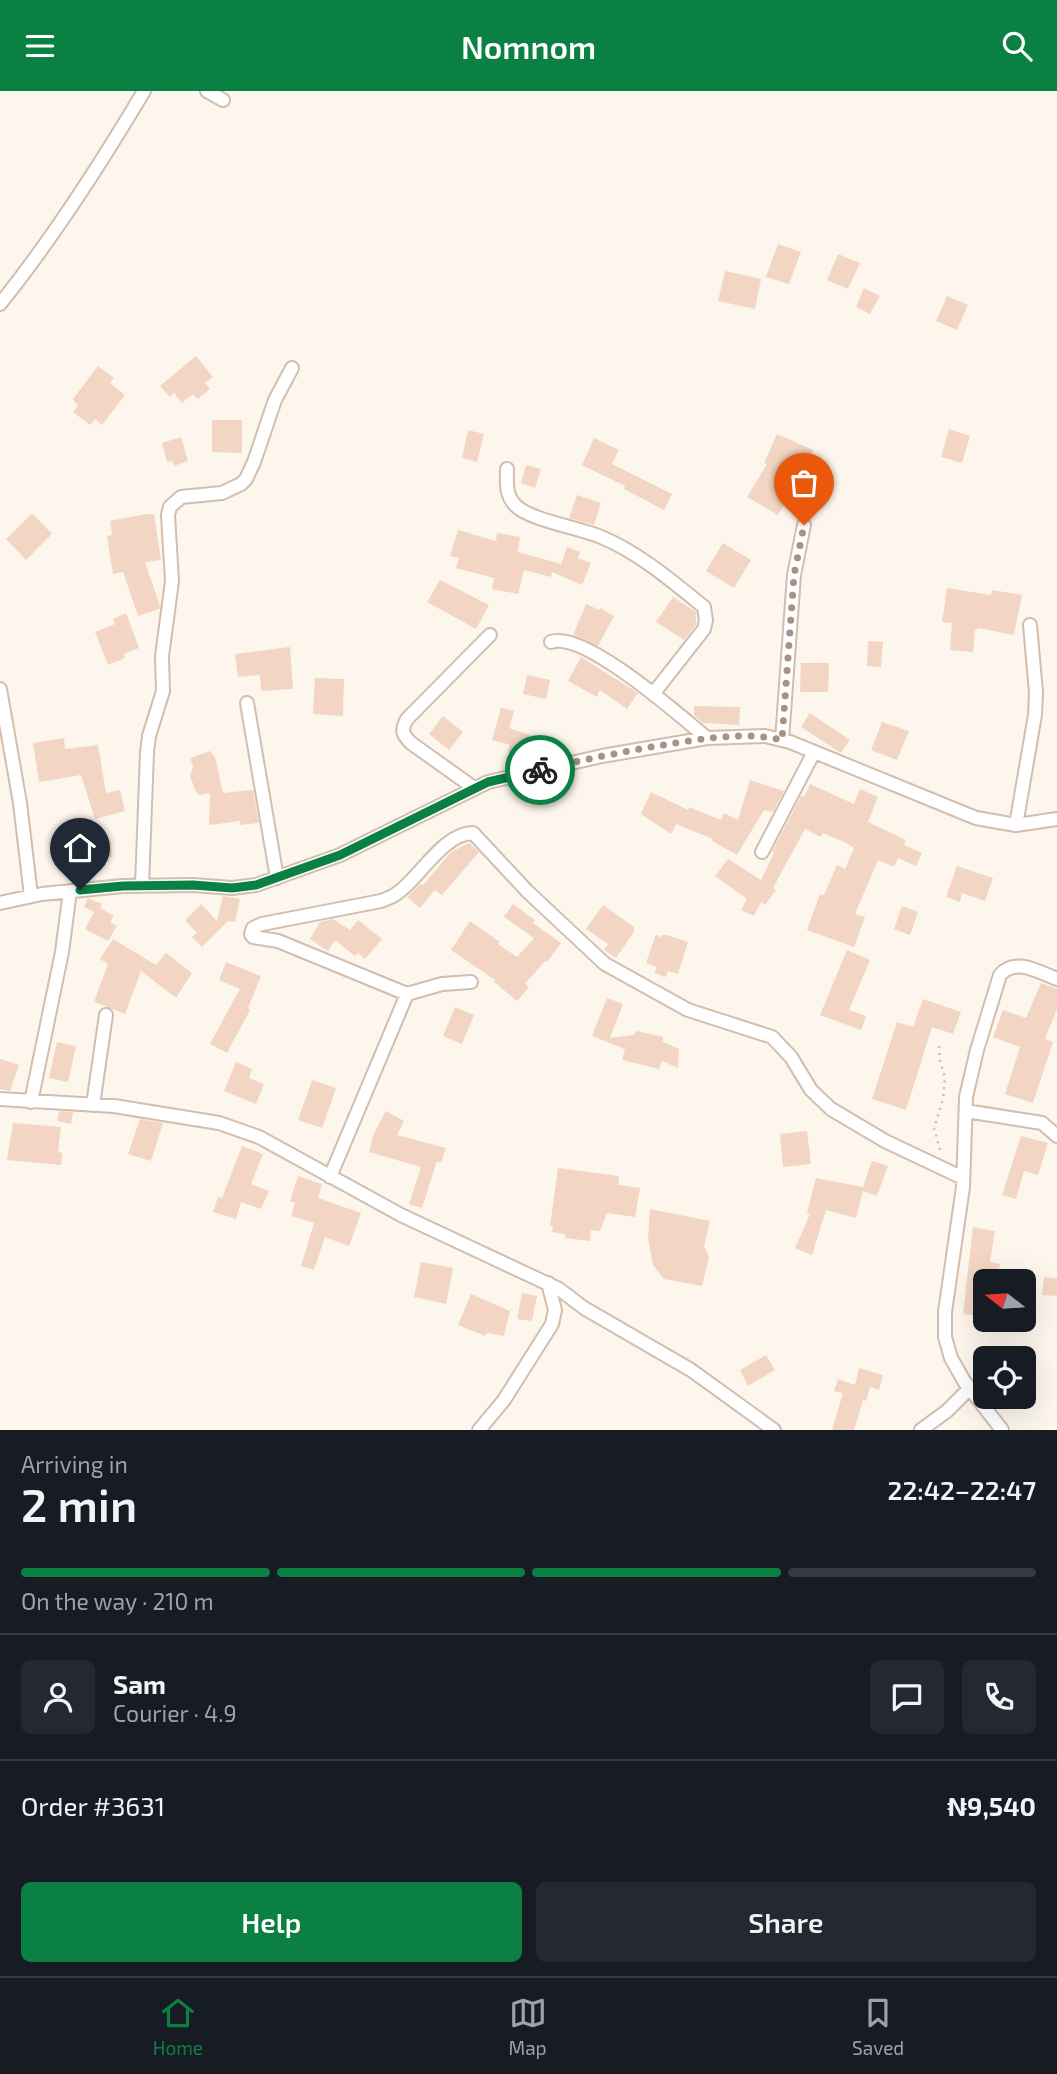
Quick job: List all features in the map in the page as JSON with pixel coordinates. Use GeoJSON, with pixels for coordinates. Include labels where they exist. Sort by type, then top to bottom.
{"type":"FeatureCollection","features":[{"type":"Feature","properties":{"kind":"street"},"geometry":{"type":"LineString","coordinates":[[0,304],[30,266],[99,166],[144,91]]}},
{"type":"Feature","properties":{"kind":"street"},"geometry":{"type":"LineString","coordinates":[[207,91],[223,100]]}},
{"type":"Feature","properties":{"kind":"street"},"geometry":{"type":"LineString","coordinates":[[142,886],[147,752],[149,736],[163,691],[162,656],[172,581],[168,515],[174,502],[181,497],[222,492],[246,479],[275,400],[292,368]]}},
{"type":"Feature","properties":{"kind":"street"},"geometry":{"type":"LineString","coordinates":[[508,469],[507,493],[517,507],[542,519],[603,537],[662,573],[704,607],[704,629],[653,694]]}},
{"type":"Feature","properties":{"kind":"street"},"geometry":{"type":"LineString","coordinates":[[782,740],[794,575],[804,525]]}},
{"type":"Feature","properties":{"kind":"street"},"geometry":{"type":"LineString","coordinates":[[1016,825],[1035,715],[1036,692],[1030,625]]}},
{"type":"Feature","properties":{"kind":"street"},"geometry":{"type":"LineString","coordinates":[[474,788],[411,743],[403,735],[402,728],[407,719],[490,635]]}},
{"type":"Feature","properties":{"kind":"street"},"geometry":{"type":"LineString","coordinates":[[551,642],[569,641],[623,671],[707,738]]}},
{"type":"Feature","properties":{"kind":"street"},"geometry":{"type":"LineString","coordinates":[[0,689],[20,803],[31,896]]}},
{"type":"Feature","properties":{"kind":"street"},"geometry":{"type":"LineString","coordinates":[[247,703],[277,877]]}},
{"type":"Feature","properties":{"kind":"street"},"geometry":{"type":"LineString","coordinates":[[0,903],[70,891],[142,886],[244,888],[340,855],[488,782],[602,755],[707,738],[765,736],[782,740],[976,818],[1016,825],[1057,819]]}},
{"type":"Feature","properties":{"kind":"street"},"geometry":{"type":"LineString","coordinates":[[762,852],[814,752]]}},
{"type":"Feature","properties":{"kind":"street"},"geometry":{"type":"LineString","coordinates":[[471,982],[442,984],[407,994],[278,941],[253,937],[251,934],[253,928],[262,924],[381,901],[397,894],[447,845],[465,833],[472,833],[527,891],[605,964],[688,1010],[772,1037],[791,1057],[811,1090],[831,1109],[885,1141],[963,1178]]}},
{"type":"Feature","properties":{"kind":"street"},"geometry":{"type":"LineString","coordinates":[[31,1103],[62,951],[70,891]]}},
{"type":"Feature","properties":{"kind":"street"},"geometry":{"type":"LineString","coordinates":[[1002,1430],[951,1358],[945,1336],[945,1312],[963,1178],[965,1111],[977,1050],[1000,975],[1004,970],[1017,965],[1057,979]]}},
{"type":"Feature","properties":{"kind":"street"},"geometry":{"type":"LineString","coordinates":[[330,1177],[407,994]]}},
{"type":"Feature","properties":{"kind":"street"},"geometry":{"type":"LineString","coordinates":[[93,1105],[106,1015]]}},
{"type":"Feature","properties":{"kind":"street"},"geometry":{"type":"LineString","coordinates":[[0,1099],[114,1106],[219,1123],[259,1137],[401,1215],[548,1283],[691,1370],[774,1430]]}},
{"type":"Feature","properties":{"kind":"street"},"geometry":{"type":"LineString","coordinates":[[965,1111],[1042,1123],[1057,1136]]}},
{"type":"Feature","properties":{"kind":"street"},"geometry":{"type":"LineString","coordinates":[[479,1430],[504,1400],[552,1324],[555,1310],[548,1283]]}},
{"type":"Feature","properties":{"kind":"street"},"geometry":{"type":"LineString","coordinates":[[921,1430],[947,1411],[970,1388]]}},
{"type":"Feature","properties":{"kind":"path"},"geometry":{"type":"LineString","coordinates":[[939,1046],[945,1078],[943,1099],[934,1128],[940,1149],[941,1168]]}},
{"type":"Feature","properties":{"kind":"building"},"geometry":{"type":"Polygon","coordinates":[[[778,244],[801,252],[789,284],[766,277],[778,244]]]}},
{"type":"Feature","properties":{"kind":"building"},"geometry":{"type":"Polygon","coordinates":[[[838,254],[860,263],[848,289],[827,280],[838,254]]]}},
{"type":"Feature","properties":{"kind":"building"},"geometry":{"type":"Polygon","coordinates":[[[725,271],[761,279],[755,309],[718,301],[725,271]]]}},
{"type":"Feature","properties":{"kind":"building"},"geometry":{"type":"Polygon","coordinates":[[[864,288],[880,296],[870,314],[856,307],[864,288]]]}},
{"type":"Feature","properties":{"kind":"building"},"geometry":{"type":"Polygon","coordinates":[[[947,296],[968,305],[957,330],[936,321],[947,296]]]}},
{"type":"Feature","properties":{"kind":"building"},"geometry":{"type":"Polygon","coordinates":[[[196,356],[213,377],[205,383],[210,389],[198,399],[193,394],[182,403],[174,393],[170,397],[160,386],[196,356]]]}},
{"type":"Feature","properties":{"kind":"building"},"geometry":{"type":"Polygon","coordinates":[[[98,366],[114,378],[110,383],[125,395],[102,425],[95,419],[90,425],[73,412],[78,406],[73,399],[98,366]]]}},
{"type":"Feature","properties":{"kind":"building"},"geometry":{"type":"Polygon","coordinates":[[[212,420],[242,420],[242,453],[212,452],[212,420]]]}},
{"type":"Feature","properties":{"kind":"building"},"geometry":{"type":"Polygon","coordinates":[[[949,429],[970,436],[962,463],[941,457],[949,429]]]}},
{"type":"Feature","properties":{"kind":"building"},"geometry":{"type":"Polygon","coordinates":[[[468,430],[484,434],[477,462],[462,458],[468,430]]]}},
{"type":"Feature","properties":{"kind":"building"},"geometry":{"type":"Polygon","coordinates":[[[777,434],[813,450],[801,479],[778,515],[747,497],[767,464],[764,463],[777,434]]]}},
{"type":"Feature","properties":{"kind":"building"},"geometry":{"type":"Polygon","coordinates":[[[181,437],[188,461],[174,466],[172,461],[167,462],[162,443],[181,437]]]}},
{"type":"Feature","properties":{"kind":"building"},"geometry":{"type":"Polygon","coordinates":[[[594,438],[619,450],[612,464],[672,494],[664,510],[624,489],[625,486],[582,465],[594,438]]]}},
{"type":"Feature","properties":{"kind":"building"},"geometry":{"type":"Polygon","coordinates":[[[526,465],[541,469],[535,488],[521,483],[526,465]]]}},
{"type":"Feature","properties":{"kind":"building"},"geometry":{"type":"Polygon","coordinates":[[[577,495],[601,503],[594,525],[569,518],[577,495]]]}},
{"type":"Feature","properties":{"kind":"building"},"geometry":{"type":"Polygon","coordinates":[[[32,513],[52,534],[26,560],[6,539],[32,513]]]}},
{"type":"Feature","properties":{"kind":"building"},"geometry":{"type":"Polygon","coordinates":[[[154,514],[161,560],[145,562],[160,606],[159,609],[138,616],[123,572],[113,574],[107,536],[112,535],[110,521],[154,514]]]}},
{"type":"Feature","properties":{"kind":"building"},"geometry":{"type":"Polygon","coordinates":[[[458,530],[496,541],[497,533],[520,537],[518,552],[561,564],[567,547],[580,552],[578,558],[591,563],[582,585],[552,572],[551,577],[524,570],[518,594],[492,589],[494,578],[456,568],[459,558],[450,556],[458,530]]]}},
{"type":"Feature","properties":{"kind":"building"},"geometry":{"type":"Polygon","coordinates":[[[723,543],[751,560],[734,588],[706,571],[723,543]]]}},
{"type":"Feature","properties":{"kind":"building"},"geometry":{"type":"Polygon","coordinates":[[[440,580],[489,605],[476,629],[427,602],[440,580]]]}},
{"type":"Feature","properties":{"kind":"building"},"geometry":{"type":"Polygon","coordinates":[[[947,588],[991,595],[992,590],[1022,595],[1014,635],[978,628],[975,630],[973,652],[950,650],[952,623],[942,622],[947,588]]]}},
{"type":"Feature","properties":{"kind":"building"},"geometry":{"type":"Polygon","coordinates":[[[673,597],[696,612],[696,625],[684,640],[656,622],[673,597]]]}},
{"type":"Feature","properties":{"kind":"building"},"geometry":{"type":"Polygon","coordinates":[[[586,604],[614,616],[598,646],[573,635],[586,604]]]}},
{"type":"Feature","properties":{"kind":"building"},"geometry":{"type":"Polygon","coordinates":[[[126,613],[139,648],[108,665],[95,632],[115,624],[113,619],[126,613]]]}},
{"type":"Feature","properties":{"kind":"building"},"geometry":{"type":"Polygon","coordinates":[[[868,641],[883,642],[881,667],[867,666],[868,641]]]}},
{"type":"Feature","properties":{"kind":"building"},"geometry":{"type":"Polygon","coordinates":[[[290,647],[293,689],[261,691],[260,675],[238,677],[235,654],[290,647]]]}},
{"type":"Feature","properties":{"kind":"building"},"geometry":{"type":"Polygon","coordinates":[[[581,657],[638,693],[627,709],[600,690],[597,697],[568,681],[581,657]]]}},
{"type":"Feature","properties":{"kind":"building"},"geometry":{"type":"Polygon","coordinates":[[[801,663],[829,663],[828,692],[800,692],[801,663]]]}},
{"type":"Feature","properties":{"kind":"building"},"geometry":{"type":"Polygon","coordinates":[[[527,675],[550,680],[546,699],[523,694],[527,675]]]}},
{"type":"Feature","properties":{"kind":"building"},"geometry":{"type":"Polygon","coordinates":[[[315,678],[344,679],[343,716],[313,714],[315,678]]]}},
{"type":"Feature","properties":{"kind":"building"},"geometry":{"type":"Polygon","coordinates":[[[694,706],[740,707],[739,725],[703,723],[694,715],[694,706]]]}},
{"type":"Feature","properties":{"kind":"building"},"geometry":{"type":"Polygon","coordinates":[[[501,708],[514,711],[509,728],[542,739],[535,761],[508,752],[510,745],[492,740],[501,708]]]}},
{"type":"Feature","properties":{"kind":"building"},"geometry":{"type":"Polygon","coordinates":[[[810,713],[850,740],[841,753],[801,727],[810,713]]]}},
{"type":"Feature","properties":{"kind":"building"},"geometry":{"type":"Polygon","coordinates":[[[443,716],[463,732],[449,750],[429,734],[443,716]]]}},
{"type":"Feature","properties":{"kind":"building"},"geometry":{"type":"Polygon","coordinates":[[[882,722],[909,731],[897,760],[871,750],[882,722]]]}},
{"type":"Feature","properties":{"kind":"building"},"geometry":{"type":"Polygon","coordinates":[[[64,738],[65,749],[98,745],[106,793],[120,790],[125,811],[95,819],[81,775],[39,782],[33,743],[64,738]]]}},
{"type":"Feature","properties":{"kind":"building"},"geometry":{"type":"Polygon","coordinates":[[[210,751],[215,757],[223,793],[253,790],[259,823],[240,825],[240,821],[209,825],[210,793],[200,795],[196,792],[190,776],[193,766],[190,758],[210,751]]]}},
{"type":"Feature","properties":{"kind":"building"},"geometry":{"type":"Polygon","coordinates":[[[750,780],[784,791],[773,812],[764,810],[737,855],[712,841],[713,839],[676,824],[671,834],[641,814],[651,792],[688,810],[689,807],[721,820],[724,813],[738,820],[750,780]]]}},
{"type":"Feature","properties":{"kind":"building"},"geometry":{"type":"Polygon","coordinates":[[[810,784],[854,804],[860,789],[878,797],[868,822],[906,840],[904,845],[922,853],[916,866],[898,858],[894,867],[878,860],[855,914],[865,917],[854,947],[807,930],[820,894],[824,895],[837,865],[845,869],[854,848],[846,843],[823,833],[821,837],[805,829],[773,888],[776,890],[765,905],[761,902],[754,916],[741,910],[747,899],[715,876],[728,859],[761,880],[774,853],[772,852],[810,784]]]}},
{"type":"Feature","properties":{"kind":"building"},"geometry":{"type":"Polygon","coordinates":[[[110,840],[112,857],[98,859],[95,843],[110,840]]]}},
{"type":"Feature","properties":{"kind":"building"},"geometry":{"type":"Polygon","coordinates":[[[469,843],[479,852],[442,895],[435,890],[420,908],[407,897],[420,884],[423,885],[451,852],[469,843]]]}},
{"type":"Feature","properties":{"kind":"building"},"geometry":{"type":"Polygon","coordinates":[[[957,866],[993,878],[985,901],[962,893],[960,902],[946,897],[957,866]]]}},
{"type":"Feature","properties":{"kind":"building"},"geometry":{"type":"Polygon","coordinates":[[[223,896],[240,899],[235,922],[228,921],[202,947],[192,937],[197,933],[185,920],[201,904],[217,921],[223,896]]]}},
{"type":"Feature","properties":{"kind":"building"},"geometry":{"type":"Polygon","coordinates":[[[88,898],[102,904],[100,908],[114,916],[110,922],[117,926],[108,941],[85,929],[94,912],[84,907],[88,898]]]}},
{"type":"Feature","properties":{"kind":"building"},"geometry":{"type":"Polygon","coordinates":[[[513,904],[535,920],[533,923],[561,943],[525,984],[529,987],[517,1001],[494,982],[495,980],[451,950],[470,921],[517,957],[534,938],[504,917],[513,904]]]}},
{"type":"Feature","properties":{"kind":"building"},"geometry":{"type":"Polygon","coordinates":[[[603,905],[634,927],[634,932],[616,958],[604,950],[608,944],[586,929],[603,905]]]}},
{"type":"Feature","properties":{"kind":"building"},"geometry":{"type":"Polygon","coordinates":[[[902,906],[918,912],[910,935],[894,929],[902,906]]]}},
{"type":"Feature","properties":{"kind":"building"},"geometry":{"type":"Polygon","coordinates":[[[333,919],[350,930],[358,920],[382,939],[365,959],[358,953],[355,956],[335,940],[328,951],[310,939],[320,922],[333,919]]]}},
{"type":"Feature","properties":{"kind":"building"},"geometry":{"type":"Polygon","coordinates":[[[656,934],[661,938],[662,935],[667,935],[688,942],[678,974],[668,971],[666,977],[654,973],[657,967],[646,963],[656,934]]]}},
{"type":"Feature","properties":{"kind":"building"},"geometry":{"type":"Polygon","coordinates":[[[113,939],[156,965],[166,953],[192,973],[176,998],[141,971],[125,1014],[94,1002],[108,964],[100,959],[113,939]]]}},
{"type":"Feature","properties":{"kind":"building"},"geometry":{"type":"Polygon","coordinates":[[[847,950],[870,960],[849,1010],[866,1016],[861,1030],[820,1015],[847,950]]]}},
{"type":"Feature","properties":{"kind":"building"},"geometry":{"type":"Polygon","coordinates":[[[226,962],[261,976],[248,1008],[250,1010],[227,1053],[210,1044],[240,989],[219,980],[226,962]]]}},
{"type":"Feature","properties":{"kind":"building"},"geometry":{"type":"Polygon","coordinates":[[[1041,983],[1057,989],[1057,1009],[1045,1039],[1053,1042],[1033,1103],[1005,1094],[1020,1047],[993,1037],[1003,1010],[1026,1018],[1041,983]]]}},
{"type":"Feature","properties":{"kind":"building"},"geometry":{"type":"Polygon","coordinates":[[[607,998],[623,1004],[610,1038],[634,1035],[637,1031],[663,1037],[663,1042],[679,1049],[678,1068],[662,1061],[659,1069],[622,1060],[625,1049],[592,1036],[607,998]]]}},
{"type":"Feature","properties":{"kind":"building"},"geometry":{"type":"Polygon","coordinates":[[[923,999],[961,1012],[953,1034],[932,1027],[906,1110],[872,1099],[897,1022],[913,1027],[923,999]]]}},
{"type":"Feature","properties":{"kind":"building"},"geometry":{"type":"Polygon","coordinates":[[[455,1007],[474,1015],[462,1044],[443,1036],[455,1007]]]}},
{"type":"Feature","properties":{"kind":"building"},"geometry":{"type":"Polygon","coordinates":[[[57,1042],[76,1046],[68,1082],[49,1078],[57,1042]]]}},
{"type":"Feature","properties":{"kind":"building"},"geometry":{"type":"Polygon","coordinates":[[[0,1059],[19,1065],[10,1091],[0,1089],[0,1059]]]}},
{"type":"Feature","properties":{"kind":"building"},"geometry":{"type":"Polygon","coordinates":[[[236,1062],[252,1069],[249,1078],[264,1084],[256,1104],[224,1091],[236,1062]]]}},
{"type":"Feature","properties":{"kind":"building"},"geometry":{"type":"Polygon","coordinates":[[[312,1080],[336,1088],[322,1128],[298,1120],[312,1080]]]}},
{"type":"Feature","properties":{"kind":"building"},"geometry":{"type":"Polygon","coordinates":[[[59,1111],[73,1112],[71,1124],[57,1121],[59,1111]]]}},
{"type":"Feature","properties":{"kind":"building"},"geometry":{"type":"Polygon","coordinates":[[[386,1111],[404,1121],[397,1135],[446,1148],[441,1163],[437,1161],[422,1208],[409,1204],[421,1167],[369,1152],[374,1133],[386,1111]]]}},
{"type":"Feature","properties":{"kind":"building"},"geometry":{"type":"Polygon","coordinates":[[[140,1119],[163,1123],[151,1161],[128,1154],[140,1119]]]}},
{"type":"Feature","properties":{"kind":"building"},"geometry":{"type":"Polygon","coordinates":[[[13,1123],[61,1127],[58,1152],[62,1153],[61,1165],[7,1160],[13,1123]]]}},
{"type":"Feature","properties":{"kind":"building"},"geometry":{"type":"Polygon","coordinates":[[[807,1131],[811,1164],[783,1167],[780,1134],[807,1131]]]}},
{"type":"Feature","properties":{"kind":"building"},"geometry":{"type":"Polygon","coordinates":[[[1021,1136],[1048,1143],[1038,1175],[1024,1171],[1016,1199],[1002,1195],[1021,1136]]]}},
{"type":"Feature","properties":{"kind":"building"},"geometry":{"type":"Polygon","coordinates":[[[242,1146],[263,1154],[251,1184],[269,1191],[261,1209],[241,1202],[236,1219],[213,1212],[218,1197],[222,1198],[242,1146]]]}},
{"type":"Feature","properties":{"kind":"building"},"geometry":{"type":"Polygon","coordinates":[[[872,1161],[888,1166],[877,1196],[863,1191],[856,1218],[826,1210],[812,1255],[795,1248],[810,1214],[807,1213],[816,1178],[863,1187],[872,1161]]]}},
{"type":"Feature","properties":{"kind":"building"},"geometry":{"type":"Polygon","coordinates":[[[558,1168],[619,1176],[618,1185],[640,1188],[635,1217],[607,1213],[600,1231],[591,1230],[590,1241],[565,1238],[565,1234],[552,1232],[553,1226],[550,1226],[558,1168]]]}},
{"type":"Feature","properties":{"kind":"building"},"geometry":{"type":"Polygon","coordinates":[[[298,1176],[322,1184],[318,1198],[361,1213],[349,1246],[325,1237],[314,1270],[301,1266],[314,1223],[291,1216],[295,1203],[290,1201],[298,1176]]]}},
{"type":"Feature","properties":{"kind":"building"},"geometry":{"type":"Polygon","coordinates":[[[650,1209],[710,1221],[704,1246],[709,1257],[702,1286],[664,1279],[653,1265],[648,1238],[650,1209]]]}},
{"type":"Feature","properties":{"kind":"building"},"geometry":{"type":"Polygon","coordinates":[[[973,1227],[995,1231],[990,1262],[1000,1264],[999,1269],[973,1269],[973,1315],[963,1314],[973,1227]]]}},
{"type":"Feature","properties":{"kind":"building"},"geometry":{"type":"Polygon","coordinates":[[[421,1262],[453,1268],[446,1304],[414,1297],[421,1262]]]}},
{"type":"Feature","properties":{"kind":"building"},"geometry":{"type":"Polygon","coordinates":[[[1044,1277],[1057,1278],[1057,1296],[1042,1295],[1044,1277]]]}},
{"type":"Feature","properties":{"kind":"building"},"geometry":{"type":"Polygon","coordinates":[[[522,1293],[537,1296],[532,1321],[517,1319],[522,1293]]]}},
{"type":"Feature","properties":{"kind":"building"},"geometry":{"type":"Polygon","coordinates":[[[471,1294],[510,1311],[504,1336],[487,1333],[485,1336],[458,1325],[471,1294]]]}},
{"type":"Feature","properties":{"kind":"building"},"geometry":{"type":"Polygon","coordinates":[[[766,1355],[775,1370],[748,1386],[740,1370],[766,1355]]]}},
{"type":"Feature","properties":{"kind":"building"},"geometry":{"type":"Polygon","coordinates":[[[859,1368],[883,1375],[879,1390],[870,1387],[854,1430],[832,1430],[843,1393],[834,1391],[838,1379],[855,1385],[859,1368]]]}},
{"type":"Feature","properties":{"kind":"way so far"},"geometry":{"type":"LineString","coordinates":[[540,770],[602,755],[707,738],[765,736],[782,740],[794,575],[804,525]]}},
{"type":"Feature","properties":{"kind":"route"},"geometry":{"type":"LineString","coordinates":[[80,890],[123,886],[193,885],[244,888],[256,885],[340,855],[488,782],[540,770]]}}]}
